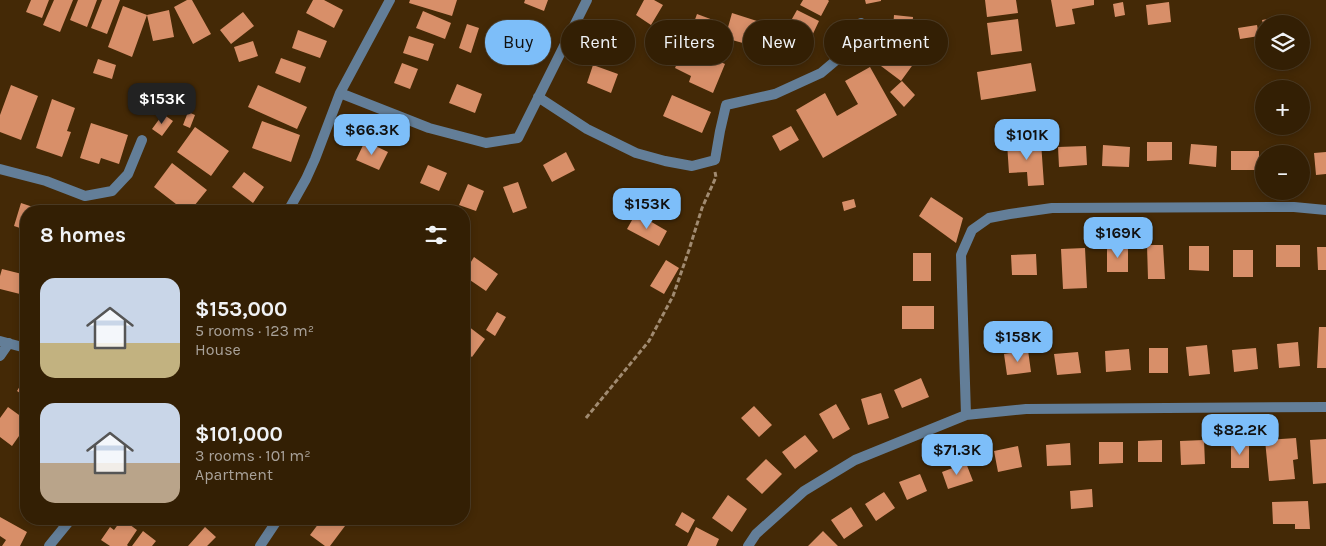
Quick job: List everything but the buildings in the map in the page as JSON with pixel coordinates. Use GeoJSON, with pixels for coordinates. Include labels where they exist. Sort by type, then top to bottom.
{"type":"FeatureCollection","features":[{"type":"Feature","properties":{"kind":"street"},"geometry":{"type":"LineString","coordinates":[[291,205],[316,159],[340,93],[390,0]]}},
{"type":"Feature","properties":{"kind":"street"},"geometry":{"type":"LineString","coordinates":[[340,93],[429,128],[486,143],[518,138],[587,0]]}},
{"type":"Feature","properties":{"kind":"street"},"geometry":{"type":"LineString","coordinates":[[538,97],[587,129],[636,153],[692,166],[715,160],[726,105],[775,94],[821,73],[830,65]]}},
{"type":"Feature","properties":{"kind":"street"},"geometry":{"type":"LineString","coordinates":[[0,169],[46,181],[85,196],[112,191],[128,174],[142,140]]}},
{"type":"Feature","properties":{"kind":"street"},"geometry":{"type":"LineString","coordinates":[[966,415],[961,255],[972,230],[989,218],[1052,208],[1294,208],[1326,210]]}},
{"type":"Feature","properties":{"kind":"street"},"geometry":{"type":"LineString","coordinates":[[0,356],[5,342],[20,346]]}},
{"type":"Feature","properties":{"kind":"street"},"geometry":{"type":"LineString","coordinates":[[748,546],[756,534],[804,491],[855,460],[966,415],[1026,409],[1326,407]]}},
{"type":"Feature","properties":{"kind":"street"},"geometry":{"type":"LineString","coordinates":[[49,546],[66,525]]}},
{"type":"Feature","properties":{"kind":"street"},"geometry":{"type":"LineString","coordinates":[[260,546],[274,525]]}},
{"type":"Feature","properties":{"kind":"path"},"geometry":{"type":"LineString","coordinates":[[586,418],[649,341],[672,296],[702,208],[716,177],[715,160]]}}]}
